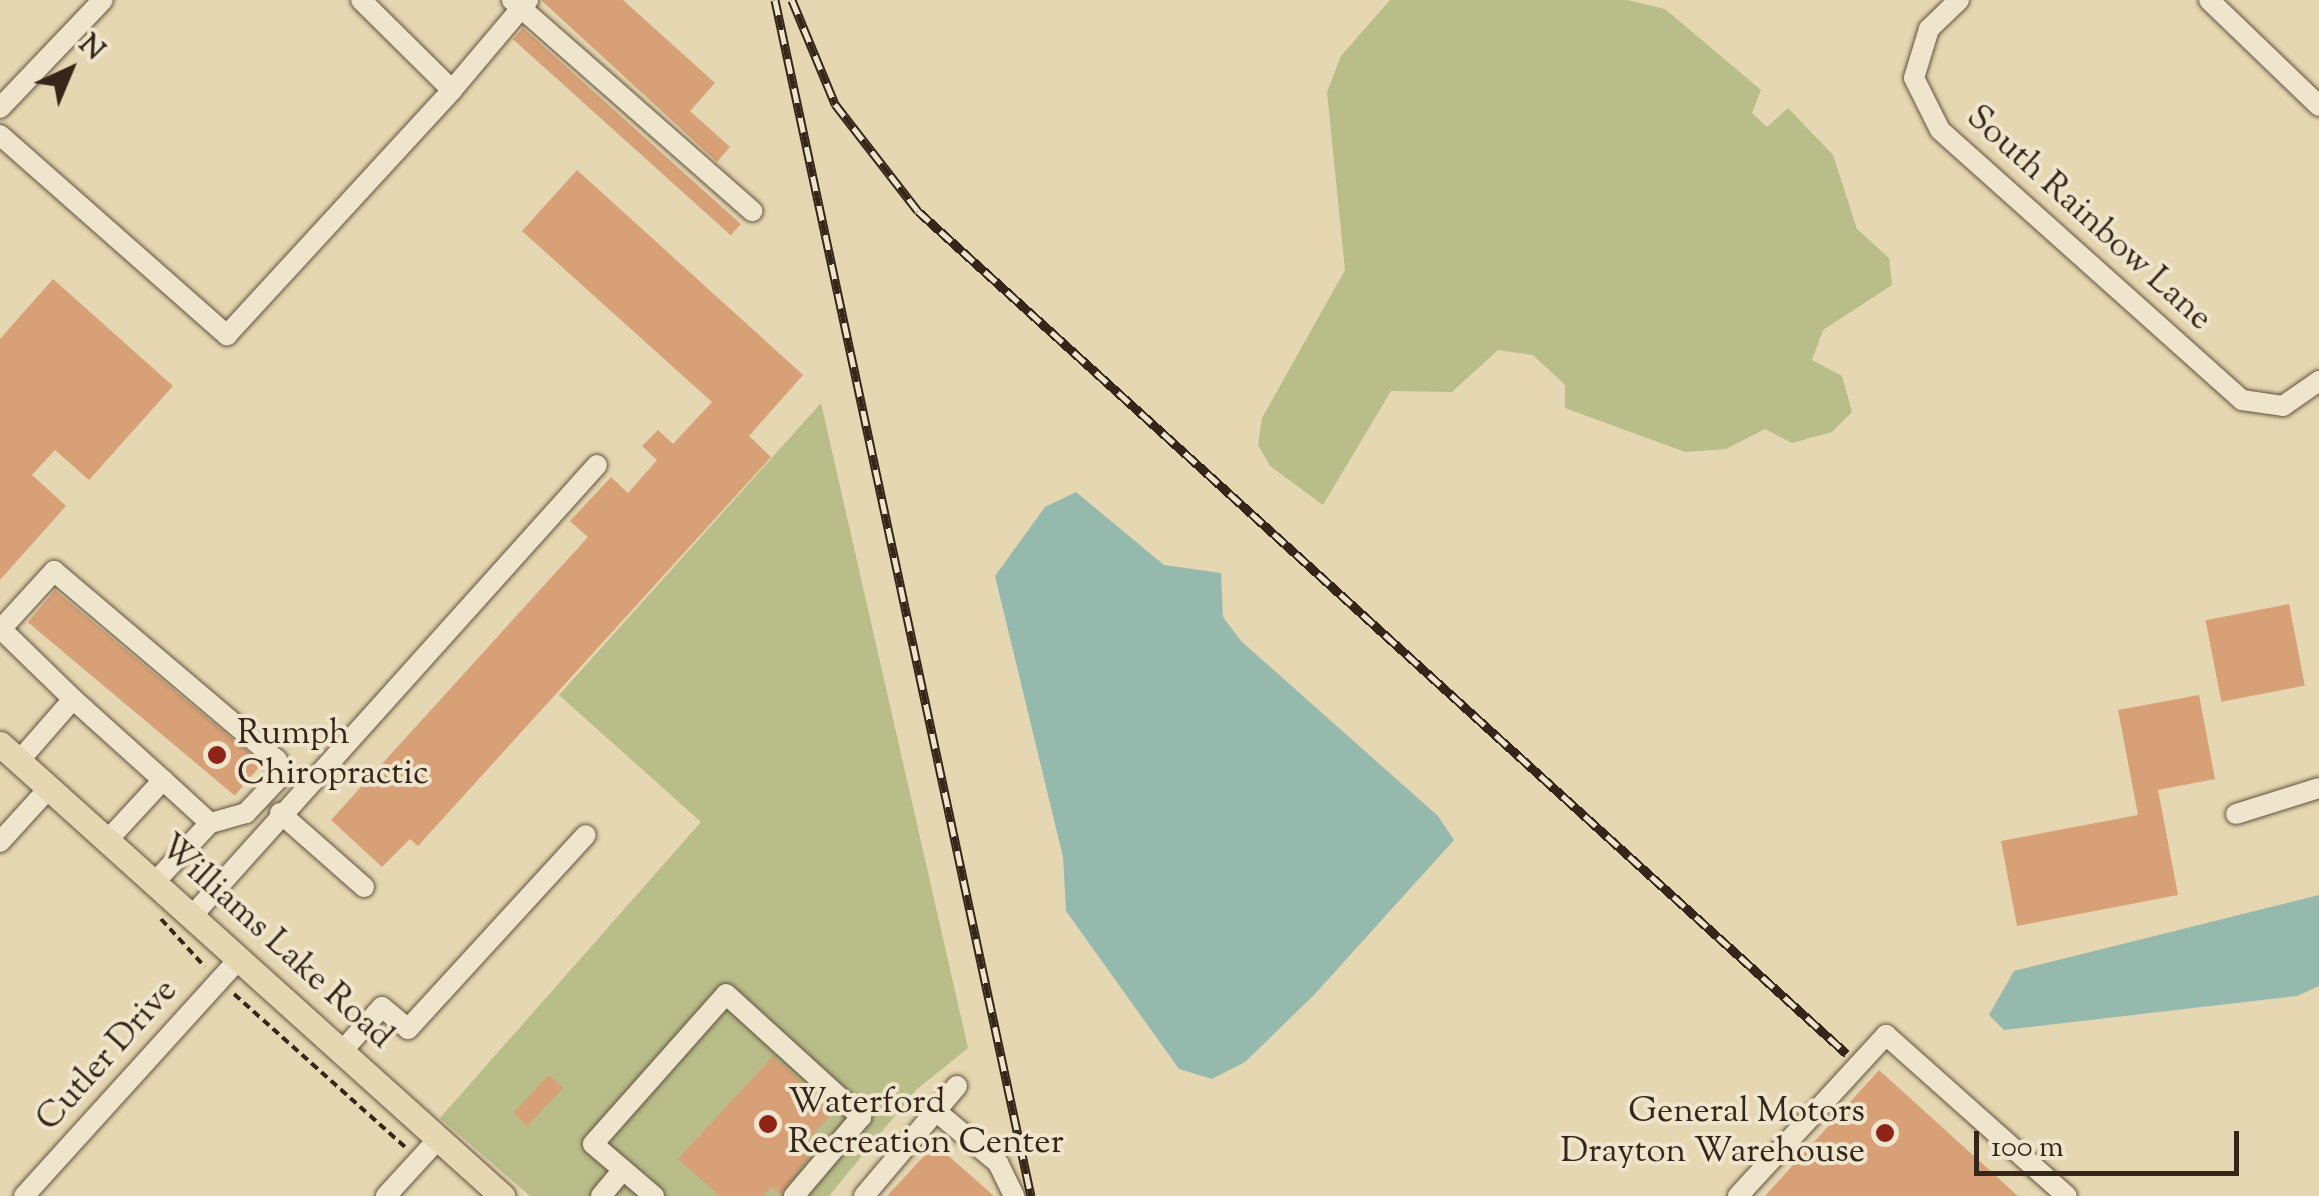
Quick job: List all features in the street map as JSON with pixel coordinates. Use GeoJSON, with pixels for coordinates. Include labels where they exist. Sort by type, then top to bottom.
{"type":"FeatureCollection","features":[{"type":"Feature","properties":{"kind":"main road","name":"Williams Lake Road"},"geometry":{"type":"LineString","coordinates":[[10,752],[502,1196]]}},
{"type":"Feature","properties":{"kind":"street"},"geometry":{"type":"LineString","coordinates":[[0,108],[103,0]]}},
{"type":"Feature","properties":{"kind":"street"},"geometry":{"type":"LineString","coordinates":[[361,0],[452,90]]}},
{"type":"Feature","properties":{"kind":"street","name":"South Rainbow Lane"},"geometry":{"type":"LineString","coordinates":[[1959,0],[1929,29],[1914,78],[1940,130],[2242,400],[2283,406],[2319,381]]}},
{"type":"Feature","properties":{"kind":"street"},"geometry":{"type":"LineString","coordinates":[[2208,0],[2319,106]]}},
{"type":"Feature","properties":{"kind":"street"},"geometry":{"type":"LineString","coordinates":[[0,135],[227,335],[452,90],[520,3],[752,212]]}},
{"type":"Feature","properties":{"kind":"street"},"geometry":{"type":"LineString","coordinates":[[192,916],[280,813],[597,466]]}},
{"type":"Feature","properties":{"kind":"street"},"geometry":{"type":"LineString","coordinates":[[154,883],[210,823],[246,813],[280,777],[277,760],[54,571],[1,630],[210,823]]}},
{"type":"Feature","properties":{"kind":"street"},"geometry":{"type":"LineString","coordinates":[[10,752],[74,700]]}},
{"type":"Feature","properties":{"kind":"street"},"geometry":{"type":"LineString","coordinates":[[107,840],[163,780]]}},
{"type":"Feature","properties":{"kind":"street"},"geometry":{"type":"LineString","coordinates":[[0,842],[49,788]]}},
{"type":"Feature","properties":{"kind":"street"},"geometry":{"type":"LineString","coordinates":[[2236,814],[2319,788]]}},
{"type":"Feature","properties":{"kind":"street"},"geometry":{"type":"LineString","coordinates":[[280,813],[364,886]]}},
{"type":"Feature","properties":{"kind":"street"},"geometry":{"type":"LineString","coordinates":[[342,1050],[382,1007],[408,1029],[586,835]]}},
{"type":"Feature","properties":{"kind":"street","name":"Cutler Drive"},"geometry":{"type":"LineString","coordinates":[[24,1196],[239,959]]}},
{"type":"Feature","properties":{"kind":"street"},"geometry":{"type":"LineString","coordinates":[[654,1196],[594,1144],[726,994],[861,1117],[794,1196]]}},
{"type":"Feature","properties":{"kind":"street"},"geometry":{"type":"LineString","coordinates":[[1738,1196],[1886,1035],[2066,1196]]}},
{"type":"Feature","properties":{"kind":"street"},"geometry":{"type":"LineString","coordinates":[[864,1196],[957,1086]]}},
{"type":"Feature","properties":{"kind":"street"},"geometry":{"type":"LineString","coordinates":[[937,1112],[998,1163],[1014,1196]]}},
{"type":"Feature","properties":{"kind":"street"},"geometry":{"type":"LineString","coordinates":[[386,1196],[439,1138]]}},
{"type":"Feature","properties":{"kind":"street"},"geometry":{"type":"LineString","coordinates":[[601,1196],[623,1170]]}},
{"type":"Feature","properties":{"kind":"green space"},"geometry":{"type":"Polygon","coordinates":[[[1390,0],[1627,0],[1665,9],[1761,90],[1752,113],[1767,127],[1788,108],[1833,155],[1857,229],[1889,258],[1892,285],[1823,330],[1812,360],[1842,376],[1852,412],[1832,432],[1792,443],[1765,429],[1726,449],[1685,452],[1565,408],[1565,385],[1533,355],[1498,350],[1452,392],[1391,391],[1323,505],[1270,466],[1258,445],[1262,418],[1345,270],[1327,92],[1341,56],[1390,0]]]}},
{"type":"Feature","properties":{"kind":"green space","name":"Waterford Recreation Center"},"geometry":{"type":"Polygon","coordinates":[[[821,403],[968,1048],[916,1090],[829,1196],[530,1196],[440,1118],[701,822],[559,695],[821,403]]]}},
{"type":"Feature","properties":{"kind":"water"},"geometry":{"type":"Polygon","coordinates":[[[1076,492],[1164,565],[1221,573],[1223,617],[1241,641],[1438,816],[1454,840],[1314,995],[1245,1062],[1212,1079],[1179,1069],[1066,911],[1063,857],[995,576],[1045,507],[1076,492]]]}},
{"type":"Feature","properties":{"kind":"water"},"geometry":{"type":"Polygon","coordinates":[[[2319,895],[2319,986],[2297,996],[2004,1030],[1989,1015],[2014,971],[2319,895]]]}},
{"type":"Feature","properties":{"kind":"building"},"geometry":{"type":"Polygon","coordinates":[[[541,0],[623,0],[715,83],[690,111],[730,147],[717,162],[541,0]]]}},
{"type":"Feature","properties":{"kind":"building"},"geometry":{"type":"Polygon","coordinates":[[[523,28],[741,224],[731,235],[513,39],[523,28]]]}},
{"type":"Feature","properties":{"kind":"building"},"geometry":{"type":"Polygon","coordinates":[[[577,170],[803,375],[749,436],[771,457],[418,846],[410,839],[382,867],[331,820],[588,537],[570,521],[611,477],[628,493],[657,460],[642,446],[658,430],[673,444],[712,402],[522,231],[577,170]]]}},
{"type":"Feature","properties":{"kind":"building"},"geometry":{"type":"Polygon","coordinates":[[[53,279],[173,386],[89,480],[55,450],[32,475],[66,506],[0,580],[0,339],[53,279]]]}},
{"type":"Feature","properties":{"kind":"building"},"geometry":{"type":"Polygon","coordinates":[[[55,590],[262,764],[235,796],[28,622],[55,590]]]}},
{"type":"Feature","properties":{"kind":"building"},"geometry":{"type":"Polygon","coordinates":[[[2289,604],[2305,685],[2221,702],[2206,620],[2289,604]]]}},
{"type":"Feature","properties":{"kind":"building"},"geometry":{"type":"Polygon","coordinates":[[[2199,695],[2215,779],[2158,790],[2178,895],[2017,926],[2001,841],[2138,815],[2118,710],[2199,695]]]}},
{"type":"Feature","properties":{"kind":"building","name":"Waterford Recreation Center"},"geometry":{"type":"Polygon","coordinates":[[[773,1056],[834,1111],[807,1141],[816,1149],[781,1194],[772,1187],[763,1196],[720,1196],[678,1159],[773,1056]]]}},
{"type":"Feature","properties":{"kind":"building","name":"General Motors Drayton Warehouse"},"geometry":{"type":"Polygon","coordinates":[[[1879,1070],[2018,1196],[1765,1196],[1879,1070]]]}},
{"type":"Feature","properties":{"kind":"building"},"geometry":{"type":"Polygon","coordinates":[[[549,1075],[563,1088],[527,1126],[514,1113],[549,1075]]]}},
{"type":"Feature","properties":{"kind":"building"},"geometry":{"type":"Polygon","coordinates":[[[935,1144],[994,1196],[887,1196],[935,1144]]]}},
{"type":"Feature","properties":{"kind":"railway"},"geometry":{"type":"LineString","coordinates":[[775,0],[1031,1196]]}},
{"type":"Feature","properties":{"kind":"railway"},"geometry":{"type":"LineString","coordinates":[[792,0],[835,104],[918,211],[1847,1054]]}},
{"type":"Feature","properties":{"kind":"place","name":"Rumph Chiropractic"},"geometry":{"type":"Point","coordinates":[217,755]}},
{"type":"Feature","properties":{"kind":"place","name":"Waterford Recreation Center"},"geometry":{"type":"Point","coordinates":[768,1124]}},
{"type":"Feature","properties":{"kind":"place","name":"General Motors Drayton Warehouse"},"geometry":{"type":"Point","coordinates":[1885,1133]}}]}
